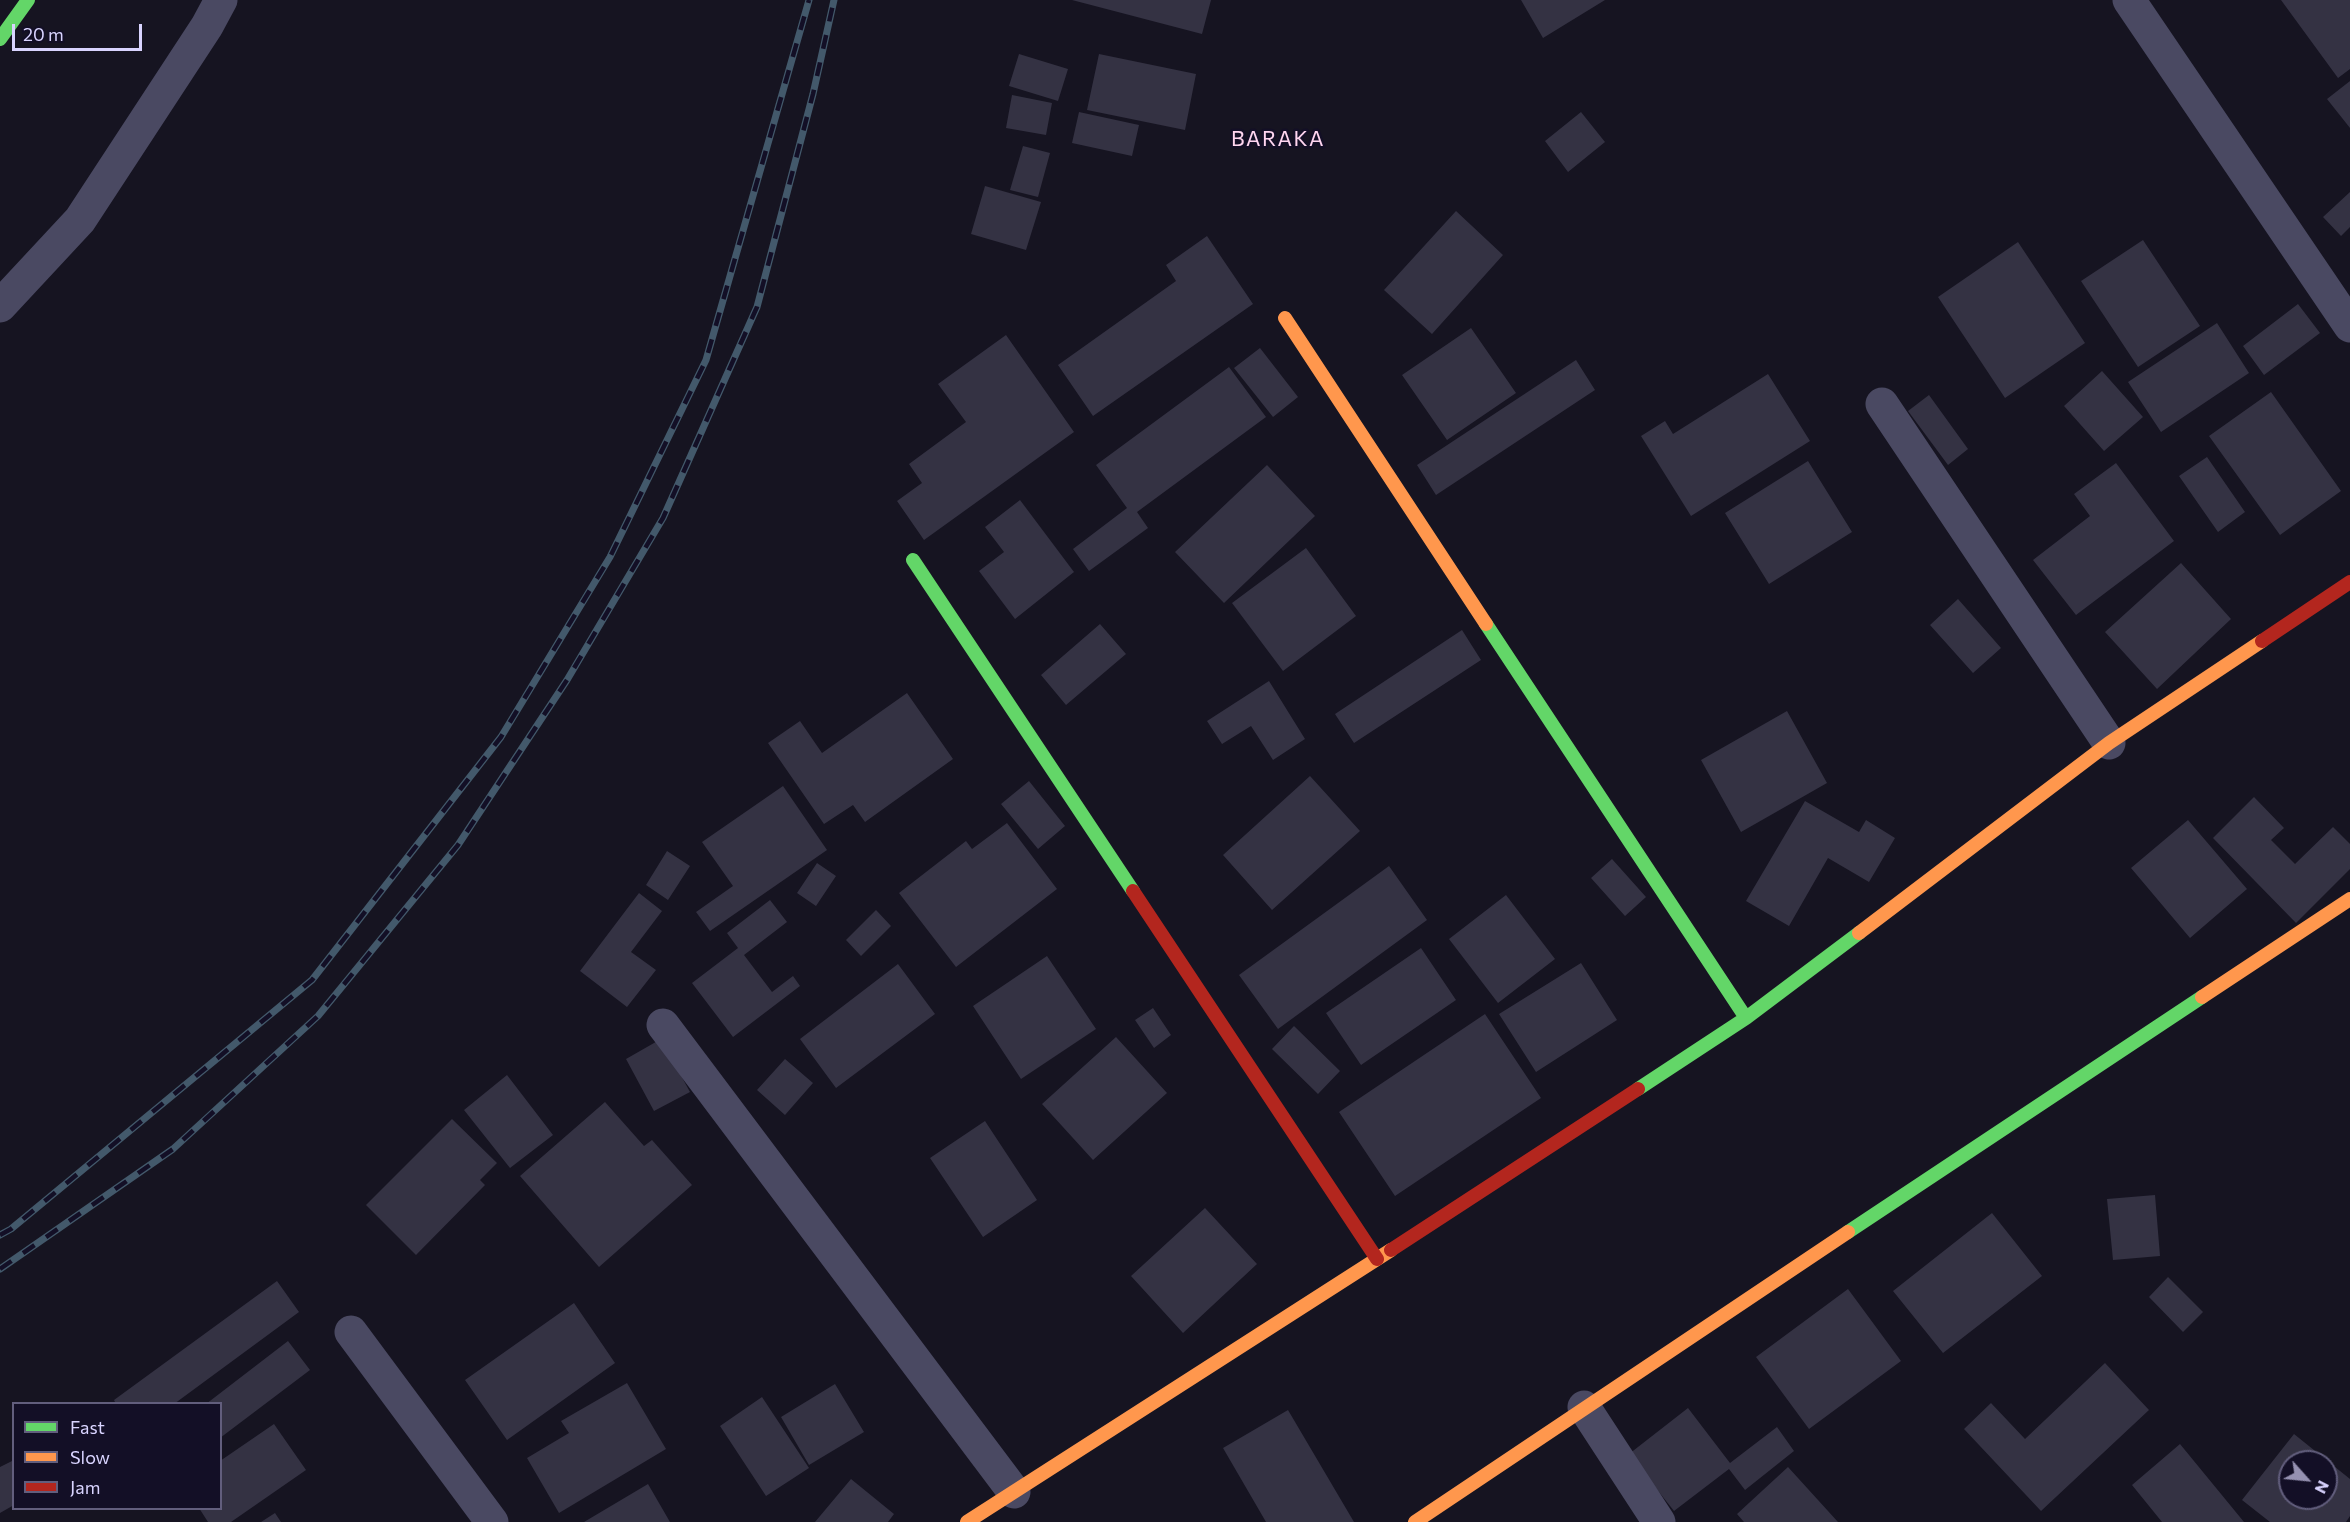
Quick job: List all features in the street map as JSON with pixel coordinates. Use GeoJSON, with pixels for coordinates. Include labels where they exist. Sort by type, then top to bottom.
{"type":"FeatureCollection","features":[{"type":"Feature","properties":{"kind":"main road"},"geometry":{"type":"LineString","coordinates":[[0,39],[28,0]]}},
{"type":"Feature","properties":{"kind":"main road"},"geometry":{"type":"LineString","coordinates":[[1285,318],[1746,1018]]}},
{"type":"Feature","properties":{"kind":"main road"},"geometry":{"type":"LineString","coordinates":[[913,560],[1377,1259]]}},
{"type":"Feature","properties":{"kind":"main road"},"geometry":{"type":"LineString","coordinates":[[967,1522],[1377,1259],[1746,1018],[2109,743],[2350,582]]}},
{"type":"Feature","properties":{"kind":"main road"},"geometry":{"type":"LineString","coordinates":[[1415,1522],[1584,1407],[2350,899]]}},
{"type":"Feature","properties":{"kind":"street"},"geometry":{"type":"LineString","coordinates":[[0,306],[80,220],[207,26],[221,0]]}},
{"type":"Feature","properties":{"kind":"street"},"geometry":{"type":"LineString","coordinates":[[2128,0],[2350,326]]}},
{"type":"Feature","properties":{"kind":"street"},"geometry":{"type":"LineString","coordinates":[[1882,404],[2109,743]]}},
{"type":"Feature","properties":{"kind":"street"},"geometry":{"type":"LineString","coordinates":[[663,1025],[1014,1492]]}},
{"type":"Feature","properties":{"kind":"street"},"geometry":{"type":"LineString","coordinates":[[351,1332],[492,1522]]}},
{"type":"Feature","properties":{"kind":"street"},"geometry":{"type":"LineString","coordinates":[[1584,1407],[1659,1522]]}},
{"type":"Feature","properties":{"kind":"building"},"geometry":{"type":"Polygon","coordinates":[[[1072,0],[1211,0],[1202,34],[1072,0]]]}},
{"type":"Feature","properties":{"kind":"building"},"geometry":{"type":"Polygon","coordinates":[[[1521,0],[1605,0],[1543,38],[1521,0]]]}},
{"type":"Feature","properties":{"kind":"building"},"geometry":{"type":"Polygon","coordinates":[[[2281,0],[2350,0],[2350,69],[2338,78],[2281,0]]]}},
{"type":"Feature","properties":{"kind":"building"},"geometry":{"type":"Polygon","coordinates":[[[1019,54],[1068,69],[1058,101],[1009,86],[1019,54]]]}},
{"type":"Feature","properties":{"kind":"building"},"geometry":{"type":"Polygon","coordinates":[[[1099,54],[1196,74],[1185,130],[1087,110],[1099,54]]]}},
{"type":"Feature","properties":{"kind":"building"},"geometry":{"type":"Polygon","coordinates":[[[2350,81],[2350,128],[2327,99],[2350,81]]]}},
{"type":"Feature","properties":{"kind":"building"},"geometry":{"type":"Polygon","coordinates":[[[1012,95],[1052,103],[1046,135],[1006,128],[1012,95]]]}},
{"type":"Feature","properties":{"kind":"building"},"geometry":{"type":"Polygon","coordinates":[[[1079,112],[1139,125],[1132,156],[1072,143],[1079,112]]]}},
{"type":"Feature","properties":{"kind":"building"},"geometry":{"type":"Polygon","coordinates":[[[1581,112],[1605,142],[1568,172],[1545,141],[1581,112]]]}},
{"type":"Feature","properties":{"kind":"building"},"geometry":{"type":"Polygon","coordinates":[[[1023,146],[1050,153],[1038,197],[1010,190],[1023,146]]]}},
{"type":"Feature","properties":{"kind":"building"},"geometry":{"type":"Polygon","coordinates":[[[985,186],[1041,202],[1026,250],[971,234],[985,186]]]}},
{"type":"Feature","properties":{"kind":"building"},"geometry":{"type":"Polygon","coordinates":[[[2350,192],[2350,227],[2341,236],[2323,217],[2350,192]]]}},
{"type":"Feature","properties":{"kind":"building"},"geometry":{"type":"Polygon","coordinates":[[[1456,211],[1503,255],[1432,334],[1384,290],[1456,211]]]}},
{"type":"Feature","properties":{"kind":"building"},"geometry":{"type":"Polygon","coordinates":[[[1207,236],[1253,304],[1093,416],[1058,365],[1176,281],[1166,265],[1207,236]]]}},
{"type":"Feature","properties":{"kind":"building"},"geometry":{"type":"Polygon","coordinates":[[[2143,240],[2200,326],[2138,367],[2081,281],[2143,240]]]}},
{"type":"Feature","properties":{"kind":"building"},"geometry":{"type":"Polygon","coordinates":[[[2018,242],[2085,343],[2005,398],[1938,297],[2018,242]]]}},
{"type":"Feature","properties":{"kind":"building"},"geometry":{"type":"Polygon","coordinates":[[[2298,304],[2320,333],[2264,375],[2243,346],[2298,304]]]}},
{"type":"Feature","properties":{"kind":"building"},"geometry":{"type":"Polygon","coordinates":[[[2217,323],[2249,373],[2161,432],[2128,382],[2217,323]]]}},
{"type":"Feature","properties":{"kind":"building"},"geometry":{"type":"Polygon","coordinates":[[[1471,328],[1516,393],[1447,440],[1402,375],[1471,328]]]}},
{"type":"Feature","properties":{"kind":"building"},"geometry":{"type":"Polygon","coordinates":[[[1006,335],[1074,432],[924,540],[897,501],[922,483],[909,464],[966,422],[938,384],[1006,335]]]}},
{"type":"Feature","properties":{"kind":"building"},"geometry":{"type":"Polygon","coordinates":[[[1260,348],[1298,397],[1273,417],[1234,368],[1260,348]]]}},
{"type":"Feature","properties":{"kind":"building"},"geometry":{"type":"Polygon","coordinates":[[[1576,360],[1595,390],[1436,495],[1417,465],[1576,360]]]}},
{"type":"Feature","properties":{"kind":"building"},"geometry":{"type":"Polygon","coordinates":[[[1229,367],[1266,417],[1137,512],[1148,528],[1089,571],[1073,549],[1127,508],[1096,465],[1229,367]]]}},
{"type":"Feature","properties":{"kind":"building"},"geometry":{"type":"Polygon","coordinates":[[[2102,371],[2143,417],[2104,451],[2064,406],[2102,371]]]}},
{"type":"Feature","properties":{"kind":"building"},"geometry":{"type":"Polygon","coordinates":[[[1768,374],[1810,441],[1691,516],[1641,436],[1665,421],[1673,434],[1768,374]]]}},
{"type":"Feature","properties":{"kind":"building"},"geometry":{"type":"Polygon","coordinates":[[[2271,392],[2341,491],[2280,535],[2209,436],[2271,392]]]}},
{"type":"Feature","properties":{"kind":"building"},"geometry":{"type":"Polygon","coordinates":[[[1929,395],[1968,449],[1948,465],[1908,411],[1929,395]]]}},
{"type":"Feature","properties":{"kind":"building"},"geometry":{"type":"Polygon","coordinates":[[[2207,457],[2245,512],[2218,532],[2179,476],[2207,457]]]}},
{"type":"Feature","properties":{"kind":"building"},"geometry":{"type":"Polygon","coordinates":[[[1808,461],[1852,532],[1769,584],[1725,513],[1808,461]]]}},
{"type":"Feature","properties":{"kind":"building"},"geometry":{"type":"Polygon","coordinates":[[[2116,463],[2174,541],[2076,615],[2033,560],[2090,516],[2074,494],[2116,463]]]}},
{"type":"Feature","properties":{"kind":"building"},"geometry":{"type":"Polygon","coordinates":[[[1267,465],[1315,516],[1224,603],[1175,552],[1267,465]]]}},
{"type":"Feature","properties":{"kind":"building"},"geometry":{"type":"Polygon","coordinates":[[[1020,500],[1074,572],[1015,619],[979,571],[1004,552],[985,527],[1020,500]]]}},
{"type":"Feature","properties":{"kind":"building"},"geometry":{"type":"Polygon","coordinates":[[[1306,548],[1356,616],[1283,671],[1232,603],[1306,548]]]}},
{"type":"Feature","properties":{"kind":"building"},"geometry":{"type":"Polygon","coordinates":[[[2181,563],[2231,619],[2157,689],[2105,632],[2181,563]]]}},
{"type":"Feature","properties":{"kind":"building"},"geometry":{"type":"Polygon","coordinates":[[[1958,599],[2001,648],[1973,673],[1930,625],[1958,599]]]}},
{"type":"Feature","properties":{"kind":"building"},"geometry":{"type":"Polygon","coordinates":[[[1100,624],[1126,654],[1066,705],[1041,675],[1100,624]]]}},
{"type":"Feature","properties":{"kind":"building"},"geometry":{"type":"Polygon","coordinates":[[[1462,630],[1481,660],[1354,743],[1335,714],[1462,630]]]}},
{"type":"Feature","properties":{"kind":"building"},"geometry":{"type":"Polygon","coordinates":[[[1269,681],[1305,739],[1273,760],[1251,726],[1222,744],[1207,721],[1269,681]]]}},
{"type":"Feature","properties":{"kind":"building"},"geometry":{"type":"Polygon","coordinates":[[[907,693],[953,759],[865,822],[853,805],[824,824],[768,743],[800,721],[822,753],[907,693]]]}},
{"type":"Feature","properties":{"kind":"building"},"geometry":{"type":"Polygon","coordinates":[[[1787,711],[1827,783],[1741,832],[1701,760],[1787,711]]]}},
{"type":"Feature","properties":{"kind":"building"},"geometry":{"type":"Polygon","coordinates":[[[1310,776],[1360,831],[1272,910],[1223,855],[1310,776]]]}},
{"type":"Feature","properties":{"kind":"building"},"geometry":{"type":"Polygon","coordinates":[[[1029,781],[1065,826],[1038,849],[1001,804],[1029,781]]]}},
{"type":"Feature","properties":{"kind":"building"},"geometry":{"type":"Polygon","coordinates":[[[783,786],[827,850],[710,931],[696,912],[733,886],[702,842],[783,786]]]}},
{"type":"Feature","properties":{"kind":"building"},"geometry":{"type":"Polygon","coordinates":[[[2254,797],[2284,828],[2271,840],[2295,864],[2333,827],[2350,844],[2350,869],[2296,923],[2213,838],[2254,797]]]}},
{"type":"Feature","properties":{"kind":"building"},"geometry":{"type":"Polygon","coordinates":[[[1805,801],[1859,832],[1866,820],[1895,838],[1869,882],[1828,858],[1789,926],[1746,901],[1805,801]]]}},
{"type":"Feature","properties":{"kind":"building"},"geometry":{"type":"Polygon","coordinates":[[[2188,820],[2247,889],[2190,938],[2131,868],[2188,820]]]}},
{"type":"Feature","properties":{"kind":"building"},"geometry":{"type":"Polygon","coordinates":[[[1007,823],[1057,889],[956,967],[899,893],[966,841],[972,849],[1007,823]]]}},
{"type":"Feature","properties":{"kind":"building"},"geometry":{"type":"Polygon","coordinates":[[[667,851],[690,866],[668,900],[646,885],[667,851]]]}},
{"type":"Feature","properties":{"kind":"building"},"geometry":{"type":"Polygon","coordinates":[[[1612,859],[1646,897],[1625,916],[1591,878],[1612,859]]]}},
{"type":"Feature","properties":{"kind":"building"},"geometry":{"type":"Polygon","coordinates":[[[817,863],[836,876],[816,906],[797,893],[817,863]]]}},
{"type":"Feature","properties":{"kind":"building"},"geometry":{"type":"Polygon","coordinates":[[[1389,866],[1427,920],[1278,1029],[1239,975],[1389,866]]]}},
{"type":"Feature","properties":{"kind":"building"},"geometry":{"type":"Polygon","coordinates":[[[639,893],[662,911],[631,952],[656,970],[627,1007],[580,971],[639,893]]]}},
{"type":"Feature","properties":{"kind":"building"},"geometry":{"type":"Polygon","coordinates":[[[1506,895],[1555,959],[1498,1003],[1449,939],[1506,895]]]}},
{"type":"Feature","properties":{"kind":"building"},"geometry":{"type":"Polygon","coordinates":[[[770,900],[787,922],[744,955],[772,992],[793,976],[800,986],[733,1037],[692,983],[738,948],[727,933],[770,900]]]}},
{"type":"Feature","properties":{"kind":"building"},"geometry":{"type":"Polygon","coordinates":[[[876,910],[891,926],[861,956],[846,940],[876,910]]]}},
{"type":"Feature","properties":{"kind":"building"},"geometry":{"type":"Polygon","coordinates":[[[1421,948],[1456,1000],[1361,1065],[1326,1013],[1421,948]]]}},
{"type":"Feature","properties":{"kind":"building"},"geometry":{"type":"Polygon","coordinates":[[[1047,956],[1096,1029],[1021,1079],[973,1006],[1047,956]]]}},
{"type":"Feature","properties":{"kind":"building"},"geometry":{"type":"Polygon","coordinates":[[[1581,963],[1617,1020],[1536,1072],[1499,1014],[1581,963]]]}},
{"type":"Feature","properties":{"kind":"building"},"geometry":{"type":"Polygon","coordinates":[[[898,964],[935,1014],[836,1088],[800,1039],[898,964]]]}},
{"type":"Feature","properties":{"kind":"building"},"geometry":{"type":"Polygon","coordinates":[[[1153,1008],[1171,1035],[1154,1048],[1135,1020],[1153,1008]]]}},
{"type":"Feature","properties":{"kind":"building"},"geometry":{"type":"Polygon","coordinates":[[[1485,1014],[1541,1098],[1395,1196],[1339,1112],[1485,1014]]]}},
{"type":"Feature","properties":{"kind":"building"},"geometry":{"type":"Polygon","coordinates":[[[1294,1026],[1340,1071],[1318,1094],[1272,1049],[1294,1026]]]}},
{"type":"Feature","properties":{"kind":"building"},"geometry":{"type":"Polygon","coordinates":[[[1116,1037],[1167,1093],[1093,1160],[1042,1104],[1116,1037]]]}},
{"type":"Feature","properties":{"kind":"building"},"geometry":{"type":"Polygon","coordinates":[[[661,1039],[690,1092],[654,1111],[626,1059],[661,1039]]]}},
{"type":"Feature","properties":{"kind":"building"},"geometry":{"type":"Polygon","coordinates":[[[785,1059],[813,1083],[785,1115],[757,1090],[785,1059]]]}},
{"type":"Feature","properties":{"kind":"building"},"geometry":{"type":"Polygon","coordinates":[[[507,1075],[553,1135],[510,1168],[464,1110],[507,1075]]]}},
{"type":"Feature","properties":{"kind":"building"},"geometry":{"type":"Polygon","coordinates":[[[605,1102],[644,1146],[652,1140],[692,1185],[599,1267],[520,1176],[605,1102]]]}},
{"type":"Feature","properties":{"kind":"building"},"geometry":{"type":"Polygon","coordinates":[[[452,1119],[497,1163],[480,1180],[485,1185],[416,1255],[366,1205],[452,1119]]]}},
{"type":"Feature","properties":{"kind":"building"},"geometry":{"type":"Polygon","coordinates":[[[985,1121],[1037,1200],[983,1237],[930,1158],[985,1121]]]}},
{"type":"Feature","properties":{"kind":"building"},"geometry":{"type":"Polygon","coordinates":[[[2155,1195],[2160,1256],[2113,1260],[2107,1199],[2155,1195]]]}},
{"type":"Feature","properties":{"kind":"building"},"geometry":{"type":"Polygon","coordinates":[[[1205,1208],[1257,1264],[1183,1333],[1131,1276],[1205,1208]]]}},
{"type":"Feature","properties":{"kind":"building"},"geometry":{"type":"Polygon","coordinates":[[[1992,1213],[2042,1276],[1943,1353],[1893,1291],[1992,1213]]]}},
{"type":"Feature","properties":{"kind":"building"},"geometry":{"type":"Polygon","coordinates":[[[2168,1277],[2203,1312],[2183,1332],[2149,1297],[2168,1277]]]}},
{"type":"Feature","properties":{"kind":"building"},"geometry":{"type":"Polygon","coordinates":[[[277,1281],[299,1312],[177,1402],[115,1402],[114,1400],[277,1281]]]}},
{"type":"Feature","properties":{"kind":"building"},"geometry":{"type":"Polygon","coordinates":[[[1848,1289],[1901,1361],[1809,1429],[1756,1357],[1848,1289]]]}},
{"type":"Feature","properties":{"kind":"building"},"geometry":{"type":"Polygon","coordinates":[[[574,1303],[615,1363],[507,1440],[465,1380],[574,1303]]]}},
{"type":"Feature","properties":{"kind":"building"},"geometry":{"type":"Polygon","coordinates":[[[288,1341],[310,1370],[222,1436],[222,1402],[209,1402],[288,1341]]]}},
{"type":"Feature","properties":{"kind":"building"},"geometry":{"type":"Polygon","coordinates":[[[2105,1363],[2149,1410],[2041,1511],[1964,1429],[1991,1403],[2025,1439],[2105,1363]]]}},
{"type":"Feature","properties":{"kind":"building"},"geometry":{"type":"Polygon","coordinates":[[[627,1383],[666,1449],[559,1513],[527,1458],[569,1433],[561,1421],[627,1383]]]}},
{"type":"Feature","properties":{"kind":"building"},"geometry":{"type":"Polygon","coordinates":[[[835,1384],[864,1432],[809,1465],[781,1417],[835,1384]]]}},
{"type":"Feature","properties":{"kind":"building"},"geometry":{"type":"Polygon","coordinates":[[[762,1397],[809,1468],[766,1496],[720,1426],[762,1397]]]}},
{"type":"Feature","properties":{"kind":"building"},"geometry":{"type":"Polygon","coordinates":[[[1688,1408],[1730,1463],[1777,1427],[1794,1451],[1745,1490],[1729,1469],[1674,1511],[1629,1454],[1688,1408]]]}},
{"type":"Feature","properties":{"kind":"building"},"geometry":{"type":"Polygon","coordinates":[[[1288,1410],[1354,1522],[1266,1522],[1223,1448],[1288,1410]]]}},
{"type":"Feature","properties":{"kind":"building"},"geometry":{"type":"Polygon","coordinates":[[[274,1424],[306,1470],[231,1522],[208,1522],[200,1510],[222,1510],[222,1460],[274,1424]]]}},
{"type":"Feature","properties":{"kind":"building"},"geometry":{"type":"Polygon","coordinates":[[[2294,1434],[2314,1450],[2281,1450],[2294,1434]]]}},
{"type":"Feature","properties":{"kind":"building"},"geometry":{"type":"Polygon","coordinates":[[[2180,1444],[2244,1522],[2162,1522],[2132,1485],[2180,1444]]]}},
{"type":"Feature","properties":{"kind":"building"},"geometry":{"type":"Polygon","coordinates":[[[2278,1454],[2278,1510],[2338,1510],[2338,1469],[2350,1479],[2350,1516],[2346,1522],[2270,1522],[2242,1500],[2278,1454]]]}},
{"type":"Feature","properties":{"kind":"building"},"geometry":{"type":"Polygon","coordinates":[[[12,1461],[12,1506],[0,1513],[0,1467],[12,1461]]]}},
{"type":"Feature","properties":{"kind":"building"},"geometry":{"type":"Polygon","coordinates":[[[1788,1467],[1838,1522],[1744,1522],[1737,1514],[1788,1467]]]}},
{"type":"Feature","properties":{"kind":"building"},"geometry":{"type":"Polygon","coordinates":[[[851,1479],[894,1514],[888,1522],[815,1522],[851,1479]]]}},
{"type":"Feature","properties":{"kind":"building"},"geometry":{"type":"Polygon","coordinates":[[[648,1484],[670,1522],[584,1522],[648,1484]]]}},
{"type":"Feature","properties":{"kind":"building"},"geometry":{"type":"Polygon","coordinates":[[[275,1513],[281,1522],[261,1522],[275,1513]]]}},
{"type":"Feature","properties":{"kind":"railway"},"geometry":{"type":"LineString","coordinates":[[0,1235],[11,1229],[312,980],[501,737],[610,557],[706,360],[809,0]]}},
{"type":"Feature","properties":{"kind":"railway"},"geometry":{"type":"LineString","coordinates":[[0,1269],[173,1149],[318,1016],[458,845],[567,680],[663,518],[757,307],[813,94],[834,0]]}},
{"type":"Feature","properties":{"kind":"traffic: fast"},"geometry":{"type":"LineString","coordinates":[[0,39],[28,0]]}},
{"type":"Feature","properties":{"kind":"traffic: fast"},"geometry":{"type":"LineString","coordinates":[[913,560],[1133,891]]}},
{"type":"Feature","properties":{"kind":"traffic: fast"},"geometry":{"type":"LineString","coordinates":[[1486,624],[1746,1018]]}},
{"type":"Feature","properties":{"kind":"traffic: fast"},"geometry":{"type":"LineString","coordinates":[[1638,1089],[1746,1018],[1859,933]]}},
{"type":"Feature","properties":{"kind":"traffic: fast"},"geometry":{"type":"LineString","coordinates":[[1848,1232],[2202,997]]}},
{"type":"Feature","properties":{"kind":"traffic: slow"},"geometry":{"type":"LineString","coordinates":[[1285,318],[1486,624]]}},
{"type":"Feature","properties":{"kind":"traffic: slow"},"geometry":{"type":"LineString","coordinates":[[1859,933],[2109,743],[2262,641]]}},
{"type":"Feature","properties":{"kind":"traffic: slow"},"geometry":{"type":"LineString","coordinates":[[2202,997],[2350,899]]}},
{"type":"Feature","properties":{"kind":"traffic: slow"},"geometry":{"type":"LineString","coordinates":[[1415,1522],[1848,1232]]}},
{"type":"Feature","properties":{"kind":"traffic: slow"},"geometry":{"type":"LineString","coordinates":[[967,1522],[1391,1250]]}},
{"type":"Feature","properties":{"kind":"traffic: jam"},"geometry":{"type":"LineString","coordinates":[[2262,641],[2350,582]]}},
{"type":"Feature","properties":{"kind":"traffic: jam"},"geometry":{"type":"LineString","coordinates":[[1133,891],[1377,1259]]}},
{"type":"Feature","properties":{"kind":"traffic: jam"},"geometry":{"type":"LineString","coordinates":[[1391,1250],[1638,1089]]}},
{"type":"Feature","properties":{"kind":"district","name":"BARAKA"},"geometry":{"type":"Point","coordinates":[1278,139]}}]}
